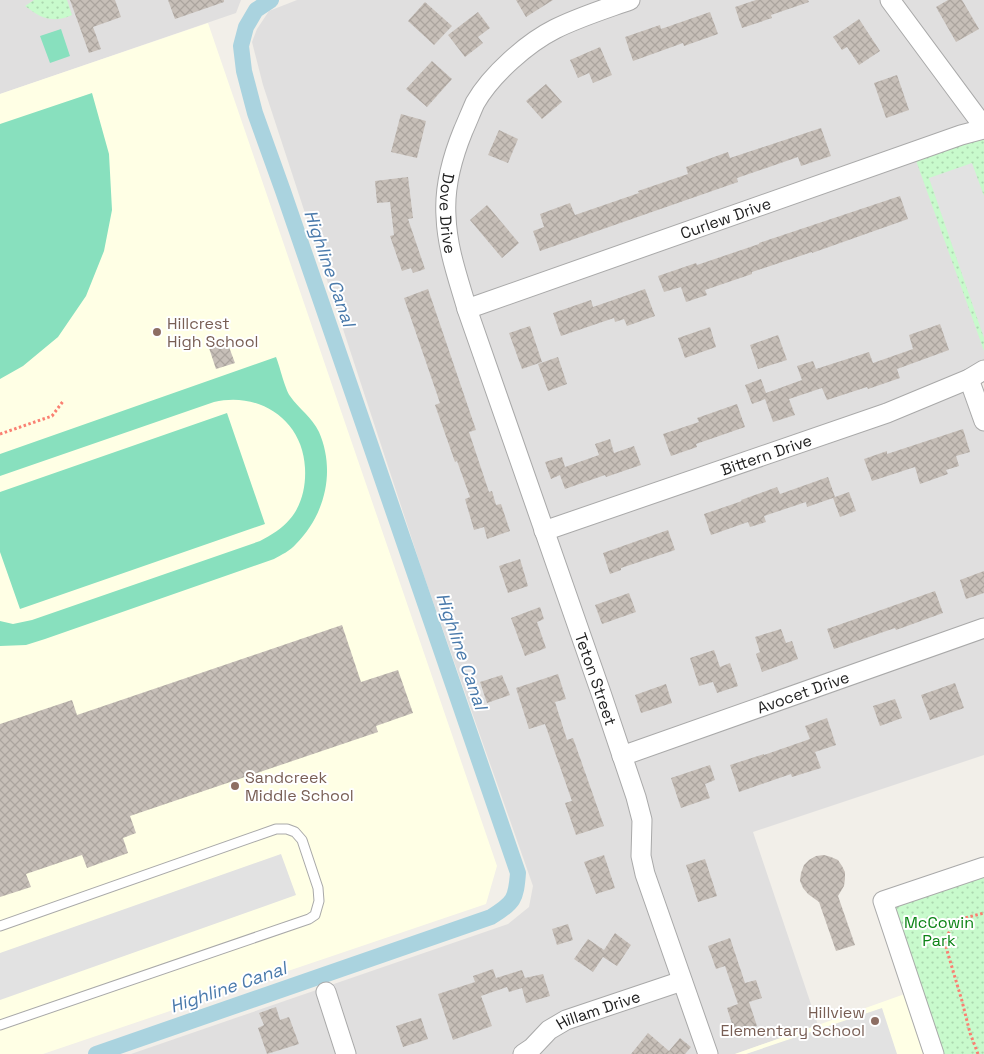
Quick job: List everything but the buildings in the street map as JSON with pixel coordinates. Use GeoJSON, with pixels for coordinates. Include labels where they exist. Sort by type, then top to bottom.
{"type":"FeatureCollection","features":[{"type":"Feature","properties":{"kind":"street","name":"Dove Drive"},"geometry":{"type":"LineString","coordinates":[[467,308],[449,249],[446,188],[456,148],[476,103],[494,76],[530,44],[555,29],[630,0]]}},
{"type":"Feature","properties":{"kind":"street"},"geometry":{"type":"LineString","coordinates":[[890,0],[984,128]]}},
{"type":"Feature","properties":{"kind":"street","name":"Curlew Drive"},"geometry":{"type":"LineString","coordinates":[[467,308],[961,134],[984,128]]}},
{"type":"Feature","properties":{"kind":"street","name":"Teton Street"},"geometry":{"type":"LineString","coordinates":[[467,308],[622,756],[642,820],[641,856],[645,874],[708,1054]]}},
{"type":"Feature","properties":{"kind":"street"},"geometry":{"type":"LineString","coordinates":[[977,374],[984,421]]}},
{"type":"Feature","properties":{"kind":"street","name":"Bittern Drive"},"geometry":{"type":"LineString","coordinates":[[544,530],[887,413],[977,374]]}},
{"type":"Feature","properties":{"kind":"street","name":"Avocet Drive"},"geometry":{"type":"LineString","coordinates":[[622,756],[984,628]]}},
{"type":"Feature","properties":{"kind":"street"},"geometry":{"type":"LineString","coordinates":[[934,1054],[883,901],[984,867]]}},
{"type":"Feature","properties":{"kind":"street","name":"Hillam Drive"},"geometry":{"type":"LineString","coordinates":[[523,1054],[532,1048],[548,1030],[566,1020],[682,980]]}},
{"type":"Feature","properties":{"kind":"street"},"geometry":{"type":"LineString","coordinates":[[326,992],[346,1054]]}},
{"type":"Feature","properties":{"kind":"lane"},"geometry":{"type":"LineString","coordinates":[[0,926],[276,829],[287,829],[294,832],[302,840],[318,888],[319,901],[315,915],[309,919],[0,1025]]}},
{"type":"Feature","properties":{"kind":"path"},"geometry":{"type":"LineString","coordinates":[[0,434],[52,416],[64,400]]}},
{"type":"Feature","properties":{"kind":"path"},"geometry":{"type":"LineString","coordinates":[[978,1054],[970,1033],[946,947],[948,934],[954,924],[961,918],[984,913]]}},
{"type":"Feature","properties":{"kind":"shaded area"},"geometry":{"type":"Polygon","coordinates":[[[0,0],[241,0],[236,13],[0,94],[0,0]]]}},
{"type":"Feature","properties":{"kind":"shaded area"},"geometry":{"type":"Polygon","coordinates":[[[297,0],[984,0],[984,371],[969,379],[984,421],[984,755],[753,832],[818,1025],[735,1054],[131,1054],[508,924],[529,907],[533,886],[423,573],[263,85],[252,42],[257,29],[269,11],[297,0]]]}},
{"type":"Feature","properties":{"kind":"shaded area"},"geometry":{"type":"Polygon","coordinates":[[[208,23],[497,866],[486,904],[43,1054],[0,1054],[0,94],[208,23]]]}},
{"type":"Feature","properties":{"kind":"shaded area"},"geometry":{"type":"Polygon","coordinates":[[[972,163],[984,196],[984,338],[929,178],[972,163]]]}},
{"type":"Feature","properties":{"kind":"shaded area"},"geometry":{"type":"Polygon","coordinates":[[[281,854],[296,895],[0,1000],[0,953],[281,854]]]}},
{"type":"Feature","properties":{"kind":"shaded area","name":"Hillview Elementary School"},"geometry":{"type":"Polygon","coordinates":[[[913,991],[934,1054],[735,1054],[818,1025],[913,991]]]}},
{"type":"Feature","properties":{"kind":"shaded area"},"geometry":{"type":"Polygon","coordinates":[[[882,1008],[897,1054],[746,1054],[882,1008]]]}},
{"type":"Feature","properties":{"kind":"green space"},"geometry":{"type":"Polygon","coordinates":[[[34,0],[67,0],[72,15],[53,19],[36,14],[25,6],[34,0]]]}},
{"type":"Feature","properties":{"kind":"green space"},"geometry":{"type":"Polygon","coordinates":[[[61,29],[70,56],[50,63],[40,36],[61,29]]]}},
{"type":"Feature","properties":{"kind":"green space"},"geometry":{"type":"Polygon","coordinates":[[[92,93],[109,154],[112,210],[104,251],[86,296],[58,337],[23,366],[0,379],[0,124],[92,93]]]}},
{"type":"Feature","properties":{"kind":"green space"},"geometry":{"type":"Polygon","coordinates":[[[984,129],[984,351],[913,152],[984,129]]]}},
{"type":"Feature","properties":{"kind":"green space"},"geometry":{"type":"Polygon","coordinates":[[[276,357],[290,396],[313,422],[319,432],[327,462],[325,492],[321,506],[314,520],[296,544],[274,559],[45,639],[26,645],[0,646],[0,621],[13,624],[32,620],[264,539],[283,526],[298,508],[304,488],[305,468],[302,451],[296,436],[287,423],[276,413],[262,405],[247,401],[231,400],[214,402],[0,476],[0,454],[276,357]]]}},
{"type":"Feature","properties":{"kind":"green space"},"geometry":{"type":"Polygon","coordinates":[[[227,413],[265,524],[20,609],[0,552],[0,492],[227,413]]]}},
{"type":"Feature","properties":{"kind":"green space","name":"McCowin Park"},"geometry":{"type":"Polygon","coordinates":[[[984,867],[984,1054],[934,1054],[883,901],[984,867]]]}},
{"type":"Feature","properties":{"kind":"waterway","name":"Highline Canal"},"geometry":{"type":"LineString","coordinates":[[96,1054],[491,917],[509,904],[515,895],[516,889],[518,873],[255,113],[244,71],[241,46],[246,27],[256,10],[271,0]]}},
{"type":"Feature","properties":{"kind":"place","name":"Hillcrest High School"},"geometry":{"type":"Point","coordinates":[157,332]}},
{"type":"Feature","properties":{"kind":"place","name":"Sandcreek Middle School"},"geometry":{"type":"Point","coordinates":[235,786]}},
{"type":"Feature","properties":{"kind":"place","name":"Hillview Elementary School"},"geometry":{"type":"Point","coordinates":[875,1021]}}]}
